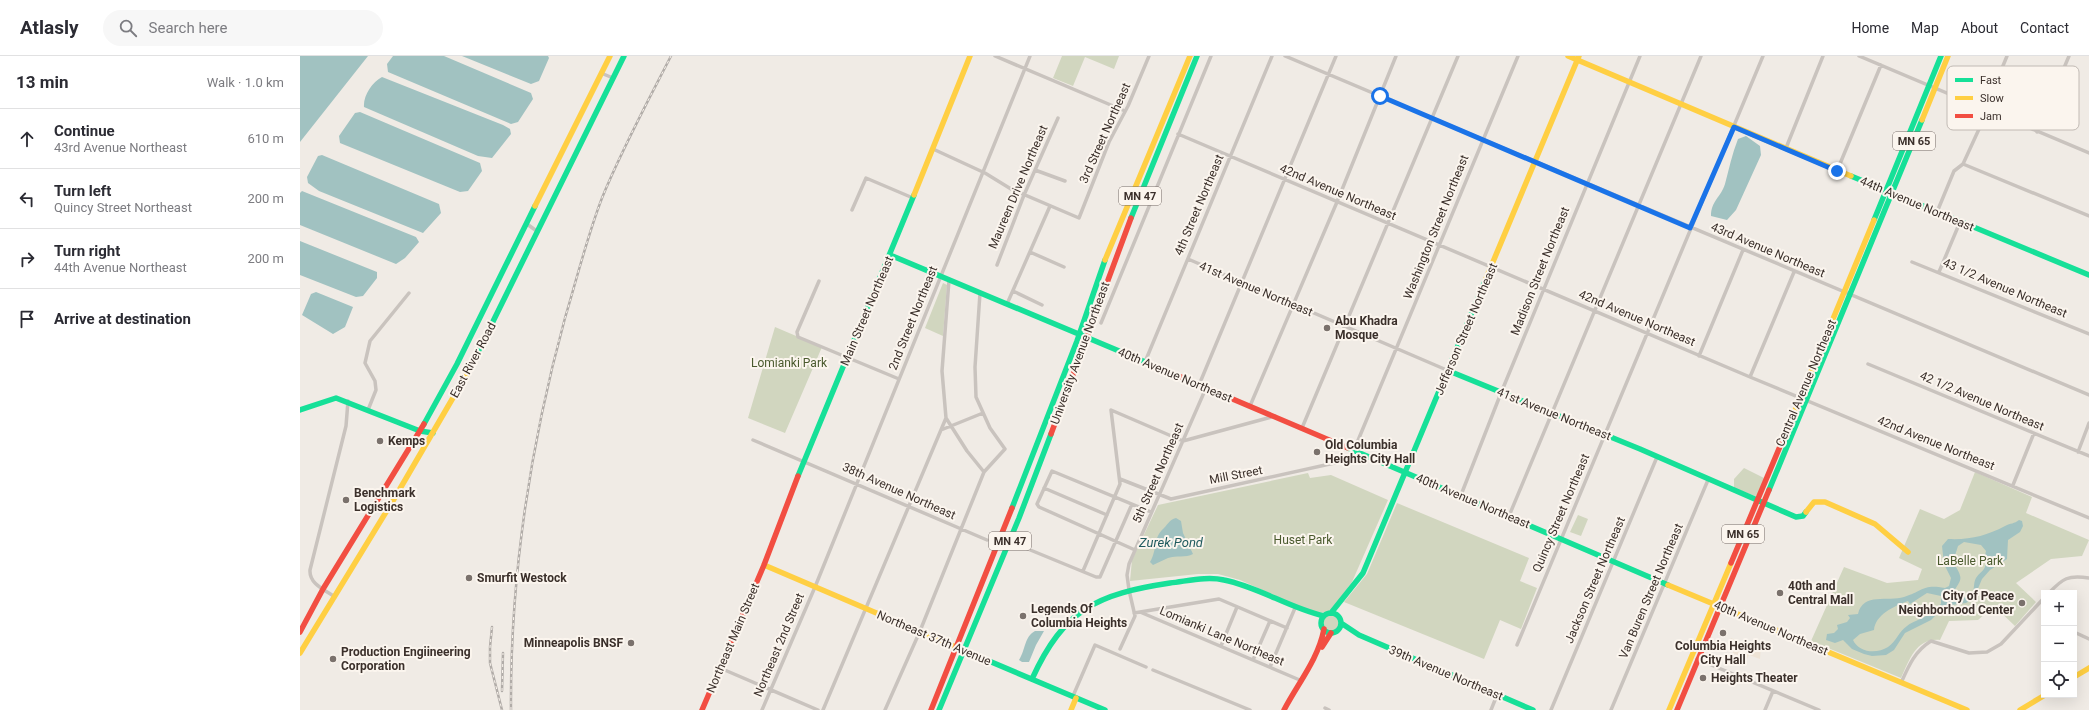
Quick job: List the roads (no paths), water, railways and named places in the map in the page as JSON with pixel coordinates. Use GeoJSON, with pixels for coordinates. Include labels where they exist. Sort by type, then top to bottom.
{"type":"FeatureCollection","features":[{"type":"Feature","properties":{"kind":"street","name":"East River Road"},"geometry":{"type":"LineString","coordinates":[[300,632],[323,589],[420,430],[483,314],[610,56]]}},
{"type":"Feature","properties":{"kind":"street","name":"East River Road"},"geometry":{"type":"LineString","coordinates":[[300,653],[307,639],[335,597],[437,427],[469,370],[624,56]]}},
{"type":"Feature","properties":{"kind":"street","name":"Main Street Northeast"},"geometry":{"type":"LineString","coordinates":[[764,565],[804,460],[890,255],[970,56]]}},
{"type":"Feature","properties":{"kind":"street"},"geometry":{"type":"LineString","coordinates":[[995,56],[1125,111]]}},
{"type":"Feature","properties":{"kind":"street","name":"2nd Street Northeast"},"geometry":{"type":"LineString","coordinates":[[815,587],[1030,56]]}},
{"type":"Feature","properties":{"kind":"street","name":"3rd Street Northeast"},"geometry":{"type":"LineString","coordinates":[[1050,206],[1079,218],[1109,142],[1125,111],[1149,56]]}},
{"type":"Feature","properties":{"kind":"street","name":"University Avenue Northeast"},"geometry":{"type":"LineString","coordinates":[[956,647],[986,577],[1079,334],[1111,244],[1190,56]]}},
{"type":"Feature","properties":{"kind":"street","name":"University Avenue Northeast"},"geometry":{"type":"LineString","coordinates":[[964,650],[1019,518],[1128,226],[1197,56]]}},
{"type":"Feature","properties":{"kind":"street","name":"University Avenue Northeast"},"geometry":{"type":"LineString","coordinates":[[1101,324],[1211,56]]}},
{"type":"Feature","properties":{"kind":"street","name":"4th Street Northeast"},"geometry":{"type":"LineString","coordinates":[[1145,362],[1272,56]]}},
{"type":"Feature","properties":{"kind":"street","name":"43rd Avenue Northeast"},"geometry":{"type":"LineString","coordinates":[[1285,56],[1850,296],[2089,395]]}},
{"type":"Feature","properties":{"kind":"street"},"geometry":{"type":"LineString","coordinates":[[1199,385],[1336,56]]}},
{"type":"Feature","properties":{"kind":"street"},"geometry":{"type":"LineString","coordinates":[[1250,406],[1337,202],[1396,56]]}},
{"type":"Feature","properties":{"kind":"street"},"geometry":{"type":"LineString","coordinates":[[1302,428],[1346,327],[1431,118],[1458,56]]}},
{"type":"Feature","properties":{"kind":"street","name":"Washington Street Northeast"},"geometry":{"type":"LineString","coordinates":[[1354,450],[1518,56]]}},
{"type":"Feature","properties":{"kind":"street","name":"44th Avenue Northeast"},"geometry":{"type":"LineString","coordinates":[[1568,56],[1578,58],[1629,82],[1837,171],[2089,275]]}},
{"type":"Feature","properties":{"kind":"street","name":"Madison Street Northeast"},"geometry":{"type":"LineString","coordinates":[[1461,495],[1501,393],[1640,56]]}},
{"type":"Feature","properties":{"kind":"street"},"geometry":{"type":"LineString","coordinates":[[1509,516],[1640,207],[1701,56]]}},
{"type":"Feature","properties":{"kind":"street","name":"Quincy Street Northeast"},"geometry":{"type":"LineString","coordinates":[[1517,645],[1560,538],[1648,334],[1690,228],[1763,56]]}},
{"type":"Feature","properties":{"kind":"street"},"geometry":{"type":"LineString","coordinates":[[1786,148],[1823,56]]}},
{"type":"Feature","properties":{"kind":"street"},"geometry":{"type":"LineString","coordinates":[[1859,56],[1947,93]]}},
{"type":"Feature","properties":{"kind":"street","name":"Central Avenue Northeast"},"geometry":{"type":"LineString","coordinates":[[1669,710],[1844,293],[1941,56]]}},
{"type":"Feature","properties":{"kind":"street","name":"Central Avenue Northeast"},"geometry":{"type":"LineString","coordinates":[[1677,710],[1893,194],[1948,56]]}},
{"type":"Feature","properties":{"kind":"street"},"geometry":{"type":"LineString","coordinates":[[2003,66],[2007,56]]}},
{"type":"Feature","properties":{"kind":"street"},"geometry":{"type":"LineString","coordinates":[[2065,66],[2069,56]]}},
{"type":"Feature","properties":{"kind":"street","name":"Jefferson Street Northeast"},"geometry":{"type":"LineString","coordinates":[[1331,613],[1363,573],[1449,371],[1578,58]]}},
{"type":"Feature","properties":{"kind":"street"},"geometry":{"type":"LineString","coordinates":[[1837,171],[1881,65]]}},
{"type":"Feature","properties":{"kind":"street"},"geometry":{"type":"LineString","coordinates":[[601,73],[613,78]]}},
{"type":"Feature","properties":{"kind":"street","name":"Maureen Drive Northeast"},"geometry":{"type":"LineString","coordinates":[[996,265],[1024,195],[1058,118]]}},
{"type":"Feature","properties":{"kind":"street"},"geometry":{"type":"LineString","coordinates":[[1936,212],[1954,171],[1963,164],[1978,130]]}},
{"type":"Feature","properties":{"kind":"street"},"geometry":{"type":"LineString","coordinates":[[2031,130],[2089,152]]}},
{"type":"Feature","properties":{"kind":"street","name":"42nd Avenue Northeast"},"geometry":{"type":"LineString","coordinates":[[1178,134],[1699,356],[2013,485],[2089,518]]}},
{"type":"Feature","properties":{"kind":"street"},"geometry":{"type":"LineString","coordinates":[[933,149],[983,172],[1024,195],[1050,206],[1007,304]]}},
{"type":"Feature","properties":{"kind":"street"},"geometry":{"type":"LineString","coordinates":[[1963,164],[2089,216]]}},
{"type":"Feature","properties":{"kind":"street"},"geometry":{"type":"LineString","coordinates":[[1035,170],[1065,181]]}},
{"type":"Feature","properties":{"kind":"street"},"geometry":{"type":"LineString","coordinates":[[852,210],[866,178],[913,198]]}},
{"type":"Feature","properties":{"kind":"street"},"geometry":{"type":"LineString","coordinates":[[1940,272],[1960,222]]}},
{"type":"Feature","properties":{"kind":"street"},"geometry":{"type":"LineString","coordinates":[[527,224],[538,232]]}},
{"type":"Feature","properties":{"kind":"street"},"geometry":{"type":"LineString","coordinates":[[1699,356],[1743,250]]}},
{"type":"Feature","properties":{"kind":"street"},"geometry":{"type":"LineString","coordinates":[[1030,252],[1064,267]]}},
{"type":"Feature","properties":{"kind":"street","name":"40th Avenue Northeast"},"geometry":{"type":"LineString","coordinates":[[890,255],[1461,495],[1665,584],[1967,710]]}},
{"type":"Feature","properties":{"kind":"street","name":"41st Avenue Northeast"},"geometry":{"type":"LineString","coordinates":[[1188,260],[1796,517],[1803,516],[1811,504],[1817,501],[1825,502],[1875,524],[1908,552]]}},
{"type":"Feature","properties":{"kind":"street","name":"43 1/2 Avenue Northeast"},"geometry":{"type":"LineString","coordinates":[[1912,262],[1940,272],[2089,334]]}},
{"type":"Feature","properties":{"kind":"street"},"geometry":{"type":"LineString","coordinates":[[1750,377],[1794,272]]}},
{"type":"Feature","properties":{"kind":"street"},"geometry":{"type":"LineString","coordinates":[[949,280],[942,371],[946,418],[967,451],[984,472]]}},
{"type":"Feature","properties":{"kind":"street"},"geometry":{"type":"LineString","coordinates":[[819,281],[797,332],[798,337],[899,380]]}},
{"type":"Feature","properties":{"kind":"street"},"geometry":{"type":"LineString","coordinates":[[1013,292],[1042,304]]}},
{"type":"Feature","properties":{"kind":"street"},"geometry":{"type":"LineString","coordinates":[[368,410],[376,386],[366,364],[370,341],[409,293]]}},
{"type":"Feature","properties":{"kind":"street"},"geometry":{"type":"LineString","coordinates":[[885,710],[920,631],[984,472],[1005,449],[990,428],[976,397],[975,367],[980,293]]}},
{"type":"Feature","properties":{"kind":"street","name":"42 1/2 Avenue Northeast"},"geometry":{"type":"LineString","coordinates":[[1868,364],[2089,456]]}},
{"type":"Feature","properties":{"kind":"street","name":"5th Street Northeast"},"geometry":{"type":"LineString","coordinates":[[1134,613],[1129,590],[1128,570],[1158,494],[1206,388]]}},
{"type":"Feature","properties":{"kind":"street"},"geometry":{"type":"LineString","coordinates":[[300,410],[330,398],[348,401],[420,430],[433,433]]}},
{"type":"Feature","properties":{"kind":"street"},"geometry":{"type":"LineString","coordinates":[[335,597],[315,584],[311,578],[310,570],[322,517],[346,426],[348,401]]}},
{"type":"Feature","properties":{"kind":"street"},"geometry":{"type":"LineString","coordinates":[[1083,571],[1120,484],[1111,410],[1183,441],[1274,416]]}},
{"type":"Feature","properties":{"kind":"street"},"geometry":{"type":"LineString","coordinates":[[941,430],[983,413]]}},
{"type":"Feature","properties":{"kind":"street"},"geometry":{"type":"LineString","coordinates":[[823,710],[867,609],[946,418]]}},
{"type":"Feature","properties":{"kind":"street"},"geometry":{"type":"LineString","coordinates":[[2078,452],[2089,423]]}},
{"type":"Feature","properties":{"kind":"street"},"geometry":{"type":"LineString","coordinates":[[2013,485],[2034,433]]}},
{"type":"Feature","properties":{"kind":"street","name":"38th Avenue Northeast"},"geometry":{"type":"LineString","coordinates":[[753,440],[804,460],[986,540]]}},
{"type":"Feature","properties":{"kind":"street","name":"Mill Street"},"geometry":{"type":"LineString","coordinates":[[1120,479],[1171,499],[1348,460],[1354,450]]}},
{"type":"Feature","properties":{"kind":"street"},"geometry":{"type":"LineString","coordinates":[[1778,450],[1785,453]]}},
{"type":"Feature","properties":{"kind":"street","name":"Jackson Street Northeast"},"geometry":{"type":"LineString","coordinates":[[1551,710],[1657,457]]}},
{"type":"Feature","properties":{"kind":"street"},"geometry":{"type":"LineString","coordinates":[[1135,550],[1040,507],[1037,504],[1052,471],[1151,512]]}},
{"type":"Feature","properties":{"kind":"street","name":"Van Buren Street Northeast"},"geometry":{"type":"LineString","coordinates":[[1611,710],[1708,480]]}},
{"type":"Feature","properties":{"kind":"street"},"geometry":{"type":"LineString","coordinates":[[1044,488],[1107,515]]}},
{"type":"Feature","properties":{"kind":"street"},"geometry":{"type":"LineString","coordinates":[[1023,547],[1096,577],[1100,577],[1132,504]]}},
{"type":"Feature","properties":{"kind":"street","name":"Northeast 37th Avenue"},"geometry":{"type":"LineString","coordinates":[[764,565],[1105,710]]}},
{"type":"Feature","properties":{"kind":"street","name":"Northeast Main Street"},"geometry":{"type":"LineString","coordinates":[[702,710],[764,565]]}},
{"type":"Feature","properties":{"kind":"street"},"geometry":{"type":"LineString","coordinates":[[2052,590],[2065,578],[2074,576],[2089,578]]}},
{"type":"Feature","properties":{"kind":"street"},"geometry":{"type":"LineString","coordinates":[[1032,679],[1045,651],[1073,619],[1100,600],[1129,590],[1201,579],[1222,579],[1297,609],[1324,616],[1331,613],[1340,620],[1338,630],[1331,633],[1319,650]]}},
{"type":"Feature","properties":{"kind":"street","name":"Northeast 2nd Street"},"geometry":{"type":"LineString","coordinates":[[762,710],[815,587]]}},
{"type":"Feature","properties":{"kind":"street","name":"Jefferson Street Northeast"},"geometry":{"type":"LineString","coordinates":[[1340,620],[1344,597]]}},
{"type":"Feature","properties":{"kind":"street"},"geometry":{"type":"LineString","coordinates":[[1120,649],[1135,616],[1134,613],[1214,600],[1219,600],[1237,607],[1286,628]]}},
{"type":"Feature","properties":{"kind":"street"},"geometry":{"type":"LineString","coordinates":[[1901,683],[1919,649],[1931,641],[1969,653],[1987,652],[2001,644],[2041,601]]}},
{"type":"Feature","properties":{"kind":"street"},"geometry":{"type":"LineString","coordinates":[[1221,646],[1237,607]]}},
{"type":"Feature","properties":{"kind":"street"},"geometry":{"type":"LineString","coordinates":[[1297,609],[1321,623],[1324,629],[1331,633]]}},
{"type":"Feature","properties":{"kind":"street"},"geometry":{"type":"LineString","coordinates":[[1270,667],[1286,628],[1297,609]]}},
{"type":"Feature","properties":{"kind":"street","name":"Lomianki Lane Northeast"},"geometry":{"type":"LineString","coordinates":[[1140,612],[1302,681]]}},
{"type":"Feature","properties":{"kind":"street"},"geometry":{"type":"LineString","coordinates":[[1321,623],[1324,616]]}},
{"type":"Feature","properties":{"kind":"street","name":"39th Avenue Northeast"},"geometry":{"type":"LineString","coordinates":[[1340,620],[1359,635]]}},
{"type":"Feature","properties":{"kind":"street"},"geometry":{"type":"LineString","coordinates":[[1253,660],[1270,621]]}},
{"type":"Feature","properties":{"kind":"street"},"geometry":{"type":"LineString","coordinates":[[1284,710],[1292,694],[1314,663],[1324,629]]}},
{"type":"Feature","properties":{"kind":"street","name":"39th Avenue Northeast"},"geometry":{"type":"LineString","coordinates":[[1338,630],[1359,635],[1534,710]]}},
{"type":"Feature","properties":{"kind":"street"},"geometry":{"type":"LineString","coordinates":[[2077,633],[2089,639]]}},
{"type":"Feature","properties":{"kind":"street"},"geometry":{"type":"LineString","coordinates":[[1071,710],[1074,697],[1095,645],[1146,667]]}},
{"type":"Feature","properties":{"kind":"street","name":"MN 47"},"geometry":{"type":"LineString","coordinates":[[931,710],[956,647]]}},
{"type":"Feature","properties":{"kind":"street","name":"MN 47"},"geometry":{"type":"LineString","coordinates":[[939,710],[964,650]]}},
{"type":"Feature","properties":{"kind":"street"},"geometry":{"type":"LineString","coordinates":[[1692,657],[1819,710]]}},
{"type":"Feature","properties":{"kind":"street"},"geometry":{"type":"LineString","coordinates":[[720,668],[818,710]]}},
{"type":"Feature","properties":{"kind":"street"},"geometry":{"type":"LineString","coordinates":[[2077,675],[2089,668]]}},
{"type":"Feature","properties":{"kind":"street"},"geometry":{"type":"LineString","coordinates":[[1152,670],[1250,710]]}},
{"type":"Feature","properties":{"kind":"street"},"geometry":{"type":"LineString","coordinates":[[1765,710],[1773,692]]}},
{"type":"Feature","properties":{"kind":"street"},"geometry":{"type":"LineString","coordinates":[[1491,710],[1498,695]]}},
{"type":"Feature","properties":{"kind":"street"},"geometry":{"type":"LineString","coordinates":[[2020,710],[2041,697]]}},
{"type":"Feature","properties":{"kind":"water"},"geometry":{"type":"Polygon","coordinates":[[[300,56],[368,56],[300,142],[300,56]]]}},
{"type":"Feature","properties":{"kind":"water"},"geometry":{"type":"Polygon","coordinates":[[[393,56],[444,56],[531,93],[533,99],[518,122],[511,124],[388,72],[387,64],[393,56]]]}},
{"type":"Feature","properties":{"kind":"water"},"geometry":{"type":"Polygon","coordinates":[[[462,56],[548,56],[549,58],[539,81],[531,84],[462,56]]]}},
{"type":"Feature","properties":{"kind":"water"},"geometry":{"type":"Polygon","coordinates":[[[382,77],[503,125],[510,129],[511,134],[492,158],[478,156],[364,107],[365,98],[369,90],[378,79],[382,77]]]}},
{"type":"Feature","properties":{"kind":"water"},"geometry":{"type":"Polygon","coordinates":[[[360,112],[480,163],[482,171],[468,191],[460,192],[340,143],[339,136],[355,113],[360,112]]]}},
{"type":"Feature","properties":{"kind":"water"},"geometry":{"type":"Polygon","coordinates":[[[1746,136],[1760,146],[1761,155],[1736,210],[1727,220],[1711,216],[1714,203],[1725,184],[1738,139],[1746,136]]]}},
{"type":"Feature","properties":{"kind":"water"},"geometry":{"type":"Polygon","coordinates":[[[322,155],[439,204],[441,213],[423,233],[319,191],[308,183],[307,177],[318,156],[322,155]]]}},
{"type":"Feature","properties":{"kind":"water"},"geometry":{"type":"Polygon","coordinates":[[[302,191],[416,237],[419,242],[405,258],[396,264],[300,225],[300,193],[302,191]]]}},
{"type":"Feature","properties":{"kind":"water"},"geometry":{"type":"Polygon","coordinates":[[[300,241],[377,272],[377,278],[363,296],[356,297],[300,275],[300,241]]]}},
{"type":"Feature","properties":{"kind":"water"},"geometry":{"type":"Polygon","coordinates":[[[316,292],[353,307],[345,327],[333,334],[302,315],[311,294],[316,292]]]}},
{"type":"Feature","properties":{"kind":"water","name":"Zurek Pond"},"geometry":{"type":"Polygon","coordinates":[[[1176,518],[1181,521],[1183,533],[1193,554],[1171,557],[1153,565],[1150,562],[1154,552],[1156,540],[1160,532],[1169,522],[1176,518]]]}},
{"type":"Feature","properties":{"kind":"water"},"geometry":{"type":"Polygon","coordinates":[[[2019,520],[2022,521],[2023,526],[2020,532],[2008,540],[2007,559],[1990,570],[1982,579],[1974,598],[1966,603],[1951,605],[1940,611],[1931,620],[1905,633],[1894,650],[1886,655],[1872,656],[1864,654],[1852,649],[1843,640],[1835,643],[1826,640],[1827,634],[1834,633],[1838,629],[1837,625],[1847,622],[1850,618],[1848,615],[1858,614],[1861,607],[1871,600],[1904,597],[1927,588],[1945,588],[1949,586],[1951,578],[1944,564],[1942,546],[1948,539],[1978,537],[2019,520]],[[1964,542],[1958,546],[1953,562],[1959,572],[1960,582],[1952,594],[1954,599],[1959,600],[1972,594],[1975,580],[1985,566],[1984,560],[1986,551],[1981,545],[1964,542]],[[1927,593],[1910,604],[1908,601],[1886,612],[1878,620],[1874,630],[1860,634],[1853,640],[1859,648],[1869,651],[1879,651],[1888,647],[1904,628],[1926,616],[1941,604],[1941,596],[1927,593]]]}},
{"type":"Feature","properties":{"kind":"water"},"geometry":{"type":"Polygon","coordinates":[[[1035,631],[1044,631],[1029,662],[1022,662],[1019,660],[1027,640],[1035,631]]]}},
{"type":"Feature","properties":{"kind":"railway"},"geometry":{"type":"LineString","coordinates":[[511,710],[514,611],[518,561],[532,463],[553,366],[582,258],[602,198],[626,144],[671,56]]}},
{"type":"Feature","properties":{"kind":"railway"},"geometry":{"type":"LineString","coordinates":[[492,627],[490,663],[502,710]]}},
{"type":"Feature","properties":{"kind":"railway"},"geometry":{"type":"LineString","coordinates":[[502,691],[503,653]]}},
{"type":"Feature","properties":{"kind":"place","name":"Abu Khadra Mosque"},"geometry":{"type":"Point","coordinates":[1327,328]}},
{"type":"Feature","properties":{"kind":"place","name":"Kemps"},"geometry":{"type":"Point","coordinates":[380,441]}},
{"type":"Feature","properties":{"kind":"place","name":"Old Columbia Heights City Hall"},"geometry":{"type":"Point","coordinates":[1317,452]}},
{"type":"Feature","properties":{"kind":"place","name":"Benchmark Logistics"},"geometry":{"type":"Point","coordinates":[346,500]}},
{"type":"Feature","properties":{"kind":"place","name":"Smurfit Westock"},"geometry":{"type":"Point","coordinates":[469,578]}},
{"type":"Feature","properties":{"kind":"place","name":"40th and Central Mall"},"geometry":{"type":"Point","coordinates":[1780,593]}},
{"type":"Feature","properties":{"kind":"place","name":"City of Peace Neighborhood Center"},"geometry":{"type":"Point","coordinates":[2022,603]}},
{"type":"Feature","properties":{"kind":"place","name":"Legends Of Columbia Heights"},"geometry":{"type":"Point","coordinates":[1023,616]}},
{"type":"Feature","properties":{"kind":"place","name":"Columbia Heights City Hall"},"geometry":{"type":"Point","coordinates":[1723,633]}},
{"type":"Feature","properties":{"kind":"place","name":"Minneapolis BNSF"},"geometry":{"type":"Point","coordinates":[631,643]}},
{"type":"Feature","properties":{"kind":"place","name":"Production Engiineering Corporation"},"geometry":{"type":"Point","coordinates":[333,659]}},
{"type":"Feature","properties":{"kind":"place","name":"Heights Theater"},"geometry":{"type":"Point","coordinates":[1703,678]}},
{"type":"Feature","properties":{"kind":"park label","name":"Lomianki Park"},"geometry":{"type":"Point","coordinates":[789,363]}},
{"type":"Feature","properties":{"kind":"park label","name":"Huset Park"},"geometry":{"type":"Point","coordinates":[1303,540]}},
{"type":"Feature","properties":{"kind":"park label","name":"LaBelle Park"},"geometry":{"type":"Point","coordinates":[1970,561]}}]}
